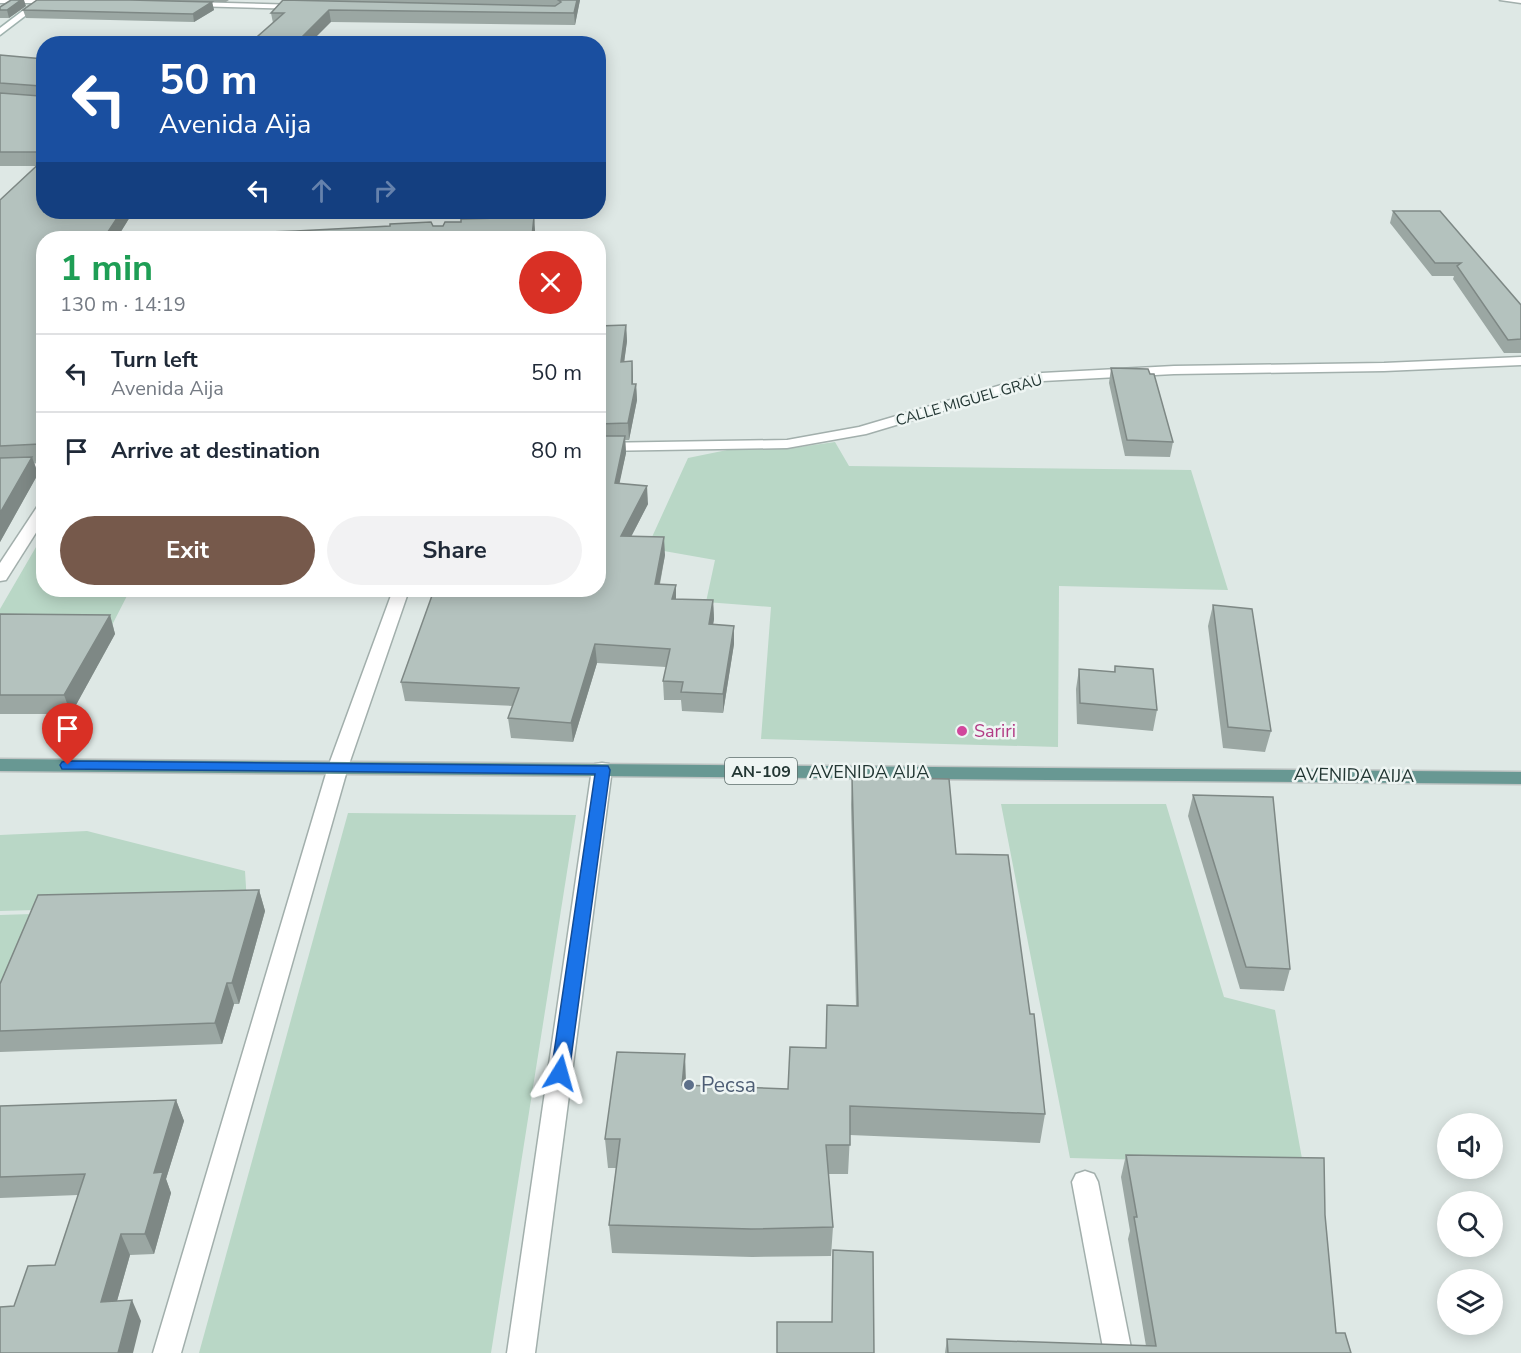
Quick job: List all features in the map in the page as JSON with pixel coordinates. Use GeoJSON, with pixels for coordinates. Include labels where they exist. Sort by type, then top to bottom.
{"type":"FeatureCollection","features":[{"type":"Feature","properties":{"kind":"main road","name":"AVENIDA AIJA"},"geometry":{"type":"LineString","coordinates":[[0,765],[1521,778]]}},
{"type":"Feature","properties":{"kind":"street"},"geometry":{"type":"LineString","coordinates":[[0,12],[17,0]]}},
{"type":"Feature","properties":{"kind":"street"},"geometry":{"type":"LineString","coordinates":[[0,32],[41,0]]}},
{"type":"Feature","properties":{"kind":"street"},"geometry":{"type":"LineString","coordinates":[[1504,0],[1521,1]]}},
{"type":"Feature","properties":{"kind":"street"},"geometry":{"type":"LineString","coordinates":[[0,1],[75,2]]}},
{"type":"Feature","properties":{"kind":"street"},"geometry":{"type":"LineString","coordinates":[[180,4],[308,7]]}},
{"type":"Feature","properties":{"kind":"street","name":"CALLE MIGUEL GRAU"},"geometry":{"type":"LineString","coordinates":[[606,447],[787,444],[861,431],[1042,377],[1174,370],[1384,368],[1521,361]]}},
{"type":"Feature","properties":{"kind":"street"},"geometry":{"type":"LineString","coordinates":[[0,469],[36,467]]}},
{"type":"Feature","properties":{"kind":"street"},"geometry":{"type":"LineString","coordinates":[[0,576],[36,520]]}},
{"type":"Feature","properties":{"kind":"street"},"geometry":{"type":"LineString","coordinates":[[167,1353],[338,767],[399,597]]}},
{"type":"Feature","properties":{"kind":"street"},"geometry":{"type":"LineString","coordinates":[[521,1353],[603,770]]}},
{"type":"Feature","properties":{"kind":"street"},"geometry":{"type":"LineString","coordinates":[[1085,1182],[1118,1353]]}},
{"type":"Feature","properties":{"kind":"green space"},"geometry":{"type":"Polygon","coordinates":[[[835,442],[849,466],[1191,470],[1228,590],[1059,586],[1058,747],[761,739],[771,607],[706,602],[715,560],[647,548],[688,458],[732,449],[792,448],[835,442]]]}},
{"type":"Feature","properties":{"kind":"green space"},"geometry":{"type":"Polygon","coordinates":[[[36,547],[36,597],[126,597],[110,629],[0,632],[0,609],[36,547]]]}},
{"type":"Feature","properties":{"kind":"green space"},"geometry":{"type":"Polygon","coordinates":[[[1001,804],[1166,804],[1224,997],[1275,1010],[1303,1164],[1070,1158],[1001,804]]]}},
{"type":"Feature","properties":{"kind":"green space"},"geometry":{"type":"Polygon","coordinates":[[[348,813],[576,815],[491,1353],[199,1353],[348,813]]]}},
{"type":"Feature","properties":{"kind":"green space"},"geometry":{"type":"Polygon","coordinates":[[[87,831],[245,871],[247,904],[0,911],[0,835],[87,831]]]}},
{"type":"Feature","properties":{"kind":"green space"},"geometry":{"type":"Polygon","coordinates":[[[32,914],[0,987],[0,915],[32,914]]]}},
{"type":"Feature","properties":{"kind":"building"},"geometry":{"type":"Polygon","coordinates":[[[11,0],[21,0],[7,10],[0,10],[0,7],[11,0]]]}},
{"type":"Feature","properties":{"kind":"building"},"geometry":{"type":"Polygon","coordinates":[[[37,0],[212,2],[193,14],[23,10],[37,0]]]}},
{"type":"Feature","properties":{"kind":"building"},"geometry":{"type":"Polygon","coordinates":[[[283,0],[555,6],[561,2],[558,0],[577,0],[574,13],[329,10],[303,36],[258,36],[284,13],[271,13],[283,0]]]}},
{"type":"Feature","properties":{"kind":"building"},"geometry":{"type":"Polygon","coordinates":[[[0,55],[36,58],[36,86],[0,83],[0,55]]]}},
{"type":"Feature","properties":{"kind":"building"},"geometry":{"type":"Polygon","coordinates":[[[0,93],[36,96],[36,152],[0,152],[0,93]]]}},
{"type":"Feature","properties":{"kind":"building"},"geometry":{"type":"Polygon","coordinates":[[[36,166],[36,219],[116,219],[109,231],[36,231],[36,444],[0,446],[0,200],[36,166]]]}},
{"type":"Feature","properties":{"kind":"building"},"geometry":{"type":"Polygon","coordinates":[[[1393,211],[1440,211],[1521,305],[1521,339],[1508,340],[1457,266],[1461,263],[1435,263],[1393,211]]]}},
{"type":"Feature","properties":{"kind":"building"},"geometry":{"type":"Polygon","coordinates":[[[461,219],[534,219],[533,231],[296,231],[431,222],[433,226],[443,226],[445,222],[461,222],[461,219]]]}},
{"type":"Feature","properties":{"kind":"building"},"geometry":{"type":"Polygon","coordinates":[[[626,325],[621,362],[632,361],[632,384],[636,384],[628,423],[606,424],[606,326],[626,325]]]}},
{"type":"Feature","properties":{"kind":"building"},"geometry":{"type":"Polygon","coordinates":[[[1111,368],[1148,369],[1150,374],[1154,374],[1173,442],[1127,440],[1111,368]]]}},
{"type":"Feature","properties":{"kind":"building"},"geometry":{"type":"Polygon","coordinates":[[[606,436],[625,436],[615,483],[647,486],[621,536],[664,537],[655,584],[676,585],[672,599],[713,600],[709,624],[734,626],[723,694],[681,692],[683,682],[663,681],[670,649],[595,644],[571,723],[508,718],[519,688],[401,682],[431,597],[606,597],[606,436]]]}},
{"type":"Feature","properties":{"kind":"building"},"geometry":{"type":"Polygon","coordinates":[[[32,457],[0,513],[0,458],[32,457]]]}},
{"type":"Feature","properties":{"kind":"building"},"geometry":{"type":"Polygon","coordinates":[[[1213,605],[1252,609],[1271,731],[1228,727],[1213,605]]]}},
{"type":"Feature","properties":{"kind":"building"},"geometry":{"type":"Polygon","coordinates":[[[0,614],[110,615],[64,695],[0,695],[0,614]]]}},
{"type":"Feature","properties":{"kind":"building"},"geometry":{"type":"Polygon","coordinates":[[[1115,666],[1153,669],[1157,710],[1080,703],[1079,669],[1115,672],[1115,666]]]}},
{"type":"Feature","properties":{"kind":"building"},"geometry":{"type":"Polygon","coordinates":[[[852,777],[949,779],[956,854],[1008,855],[1030,1014],[1034,1014],[1045,1114],[850,1106],[850,1145],[826,1145],[833,1227],[751,1229],[609,1225],[620,1139],[605,1139],[617,1052],[685,1054],[682,1085],[788,1089],[790,1047],[826,1048],[827,1005],[858,1006],[852,777]]]}},
{"type":"Feature","properties":{"kind":"building"},"geometry":{"type":"Polygon","coordinates":[[[1193,795],[1273,797],[1290,969],[1246,967],[1193,795]]]}},
{"type":"Feature","properties":{"kind":"building"},"geometry":{"type":"Polygon","coordinates":[[[259,890],[232,983],[227,983],[215,1023],[0,1031],[0,984],[38,895],[259,890]]]}},
{"type":"Feature","properties":{"kind":"building"},"geometry":{"type":"Polygon","coordinates":[[[176,1100],[154,1173],[163,1172],[145,1234],[121,1234],[101,1302],[132,1300],[118,1353],[0,1353],[0,1307],[14,1306],[28,1266],[55,1265],[85,1174],[0,1177],[0,1106],[176,1100]]]}},
{"type":"Feature","properties":{"kind":"building"},"geometry":{"type":"Polygon","coordinates":[[[1126,1155],[1324,1158],[1325,1215],[1336,1333],[1345,1333],[1351,1353],[948,1353],[947,1339],[1156,1346],[1126,1155]]]}},
{"type":"Feature","properties":{"kind":"building"},"geometry":{"type":"Polygon","coordinates":[[[833,1250],[873,1252],[874,1353],[777,1353],[777,1322],[832,1322],[833,1250]]]}},
{"type":"Feature","properties":{"kind":"place","name":"Sariri"},"geometry":{"type":"Point","coordinates":[962,731]}},
{"type":"Feature","properties":{"kind":"place","name":"Pecsa"},"geometry":{"type":"Point","coordinates":[689,1085]}},
{"type":"Feature","properties":{"kind":"route"},"geometry":{"type":"LineString","coordinates":[[68,765],[603,770],[560,1073]]}}]}
